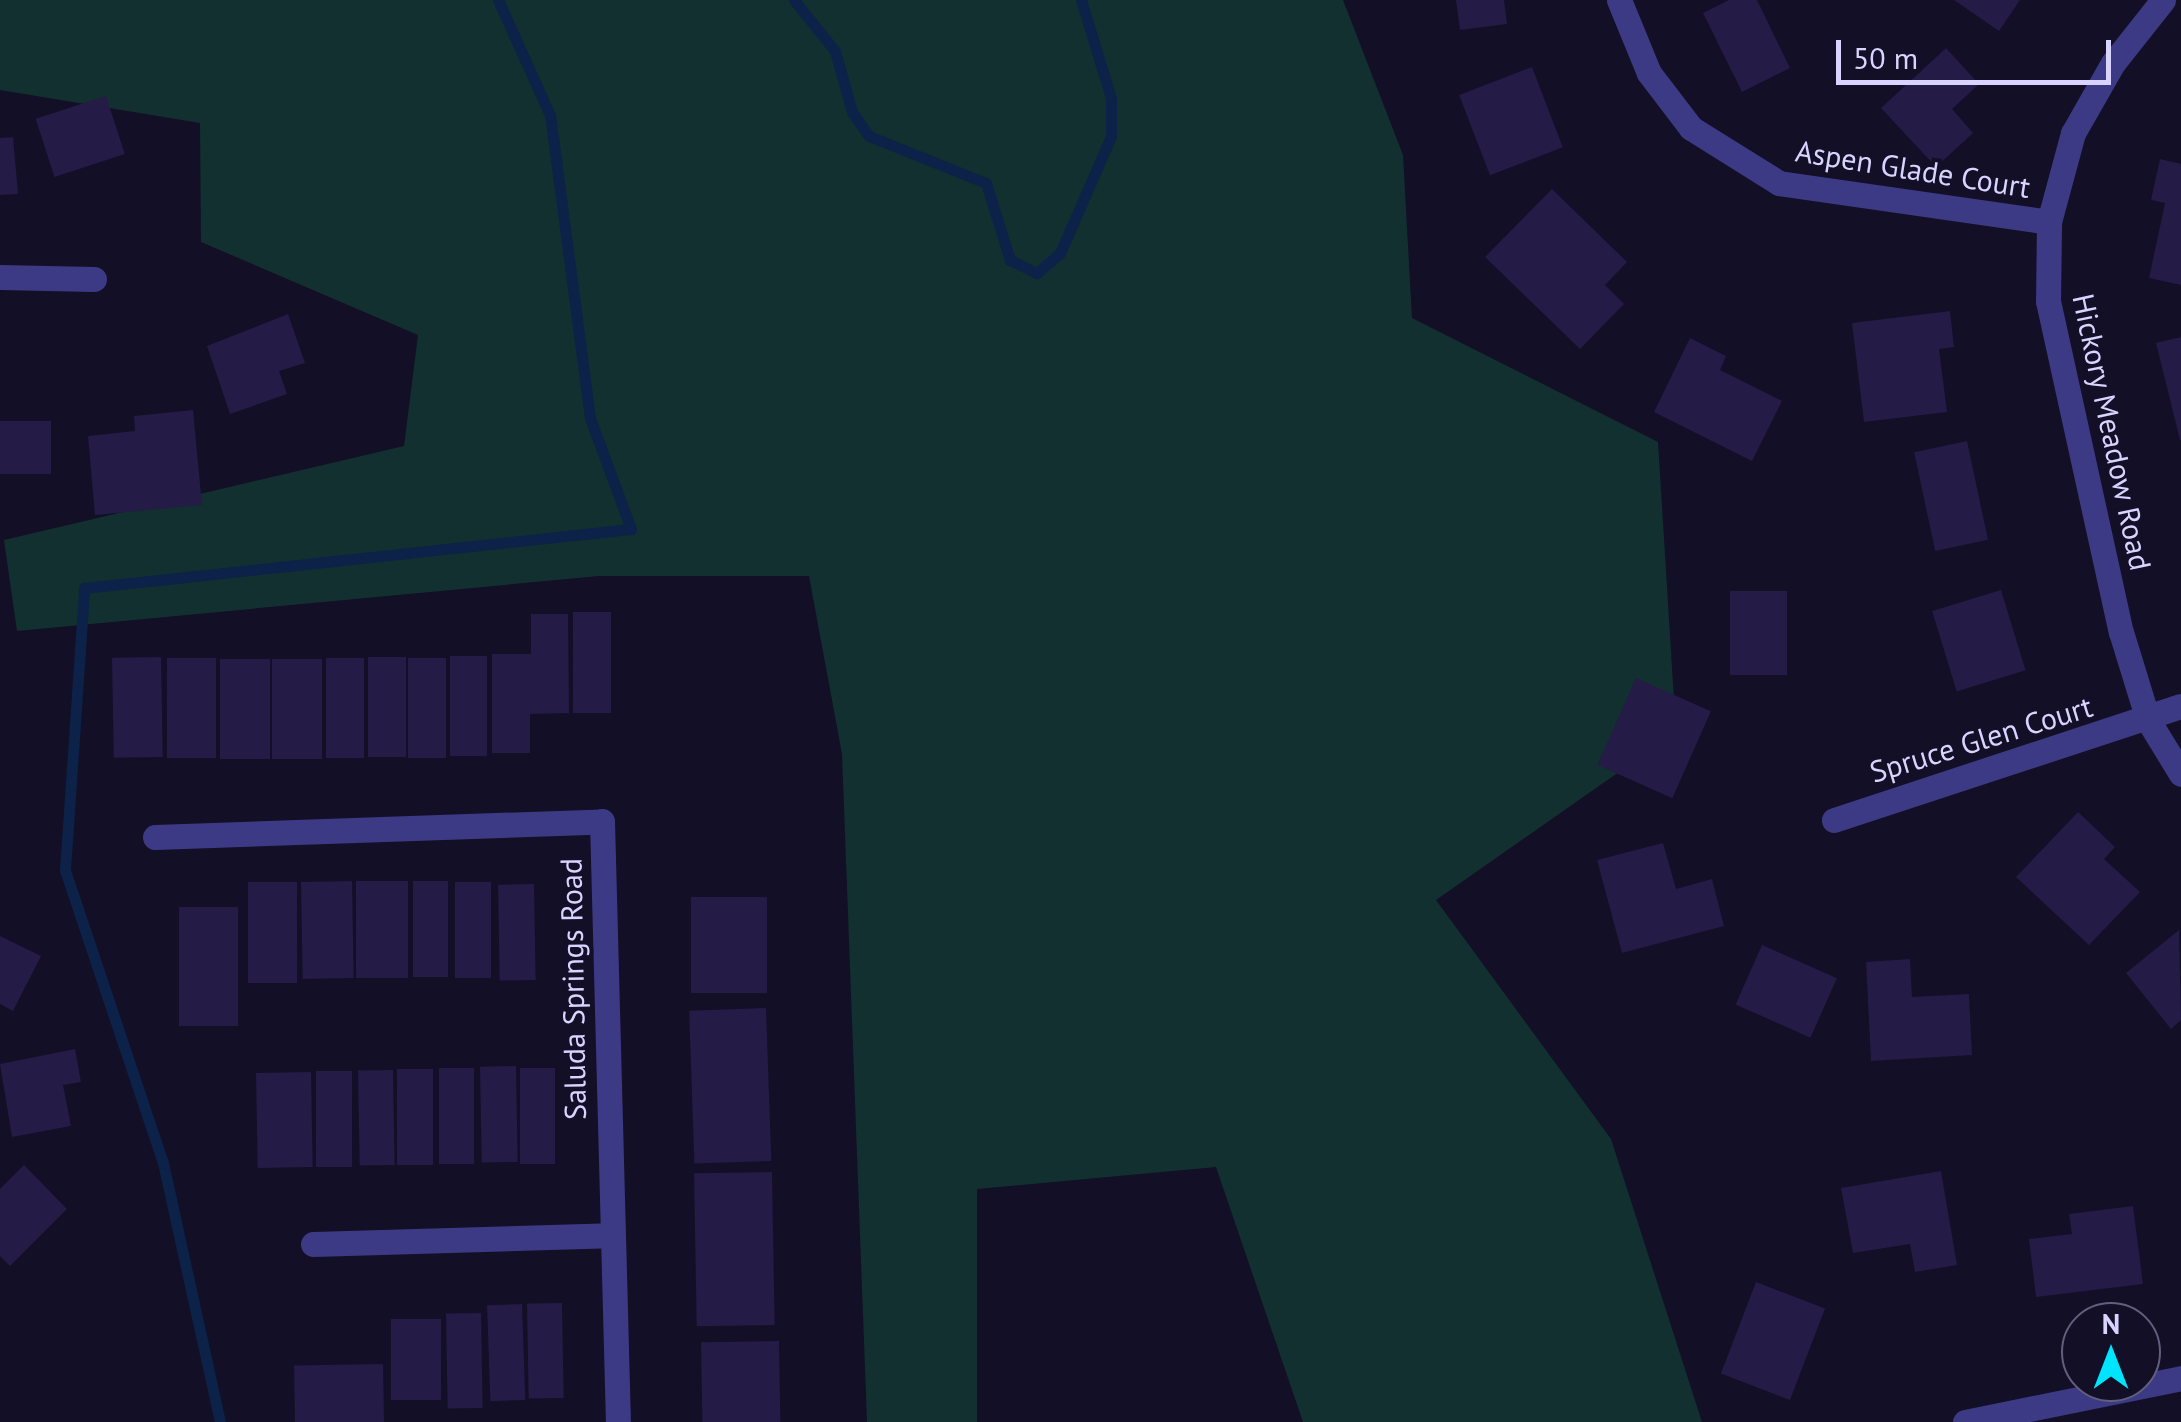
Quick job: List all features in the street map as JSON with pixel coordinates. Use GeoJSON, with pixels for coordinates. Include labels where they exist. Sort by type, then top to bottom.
{"type":"FeatureCollection","features":[{"type":"Feature","properties":{"kind":"street","name":"Aspen Glade Court"},"geometry":{"type":"LineString","coordinates":[[1619,0],[1648,73],[1691,128],[1779,183],[2049,222]]}},
{"type":"Feature","properties":{"kind":"street","name":"Hickory Meadow Road"},"geometry":{"type":"LineString","coordinates":[[2163,0],[2113,63],[2073,133],[2049,222],[2048,301],[2148,720],[2181,774]]}},
{"type":"Feature","properties":{"kind":"street"},"geometry":{"type":"LineString","coordinates":[[0,278],[94,279]]}},
{"type":"Feature","properties":{"kind":"street","name":"Spruce Glen Court"},"geometry":{"type":"LineString","coordinates":[[1834,820],[2148,720],[2181,706]]}},
{"type":"Feature","properties":{"kind":"street","name":"Saluda Springs Road"},"geometry":{"type":"LineString","coordinates":[[154,837],[602,821],[610,1235],[618,1422]]}},
{"type":"Feature","properties":{"kind":"street"},"geometry":{"type":"LineString","coordinates":[[313,1244],[610,1235]]}},
{"type":"Feature","properties":{"kind":"street"},"geometry":{"type":"LineString","coordinates":[[1965,1422],[2181,1378]]}},
{"type":"Feature","properties":{"kind":"green space"},"geometry":{"type":"Polygon","coordinates":[[[0,0],[1343,0],[1403,155],[1412,318],[1658,442],[1676,732],[1436,900],[1611,1139],[1702,1422],[1303,1422],[1216,1167],[977,1189],[977,1422],[867,1422],[842,754],[809,576],[599,576],[17,631],[4,540],[404,446],[418,335],[201,242],[200,123],[0,90],[0,0]]]}},
{"type":"Feature","properties":{"kind":"building"},"geometry":{"type":"Polygon","coordinates":[[[1456,0],[1504,0],[1507,24],[1460,30],[1456,0]]]}},
{"type":"Feature","properties":{"kind":"building"},"geometry":{"type":"Polygon","coordinates":[[[1729,0],[1757,0],[1790,68],[1742,92],[1703,13],[1729,0]]]}},
{"type":"Feature","properties":{"kind":"building"},"geometry":{"type":"Polygon","coordinates":[[[1954,0],[2020,0],[1999,31],[1954,0]]]}},
{"type":"Feature","properties":{"kind":"building"},"geometry":{"type":"Polygon","coordinates":[[[1946,48],[1979,84],[1952,109],[1973,133],[1936,167],[1881,108],[1946,48]]]}},
{"type":"Feature","properties":{"kind":"building"},"geometry":{"type":"Polygon","coordinates":[[[1532,67],[1563,147],[1490,175],[1459,95],[1532,67]]]}},
{"type":"Feature","properties":{"kind":"building"},"geometry":{"type":"Polygon","coordinates":[[[106,96],[125,154],[54,177],[36,119],[106,96]]]}},
{"type":"Feature","properties":{"kind":"building"},"geometry":{"type":"Polygon","coordinates":[[[13,137],[18,194],[0,195],[0,138],[13,137]]]}},
{"type":"Feature","properties":{"kind":"building"},"geometry":{"type":"Polygon","coordinates":[[[2160,159],[2181,164],[2181,285],[2149,278],[2165,203],[2151,200],[2160,159]]]}},
{"type":"Feature","properties":{"kind":"building"},"geometry":{"type":"Polygon","coordinates":[[[1552,189],[1627,262],[1605,285],[1624,304],[1580,349],[1485,257],[1552,189]]]}},
{"type":"Feature","properties":{"kind":"building"},"geometry":{"type":"Polygon","coordinates":[[[1950,311],[1954,347],[1939,349],[1947,412],[1864,422],[1852,323],[1950,311]]]}},
{"type":"Feature","properties":{"kind":"building"},"geometry":{"type":"Polygon","coordinates":[[[288,314],[305,363],[279,371],[287,394],[230,414],[207,346],[288,314]]]}},
{"type":"Feature","properties":{"kind":"building"},"geometry":{"type":"Polygon","coordinates":[[[2181,337],[2181,440],[2180,440],[2156,343],[2181,337]]]}},
{"type":"Feature","properties":{"kind":"building"},"geometry":{"type":"Polygon","coordinates":[[[1690,338],[1726,356],[1720,370],[1782,401],[1752,461],[1654,412],[1690,338]]]}},
{"type":"Feature","properties":{"kind":"building"},"geometry":{"type":"Polygon","coordinates":[[[193,410],[202,505],[95,515],[88,436],[135,431],[134,416],[193,410]]]}},
{"type":"Feature","properties":{"kind":"building"},"geometry":{"type":"Polygon","coordinates":[[[0,421],[51,421],[51,474],[0,474],[0,421]]]}},
{"type":"Feature","properties":{"kind":"building"},"geometry":{"type":"Polygon","coordinates":[[[1967,441],[1988,540],[1935,551],[1914,452],[1967,441]]]}},
{"type":"Feature","properties":{"kind":"building"},"geometry":{"type":"Polygon","coordinates":[[[2001,590],[2026,670],[1957,691],[1932,611],[2001,590]]]}},
{"type":"Feature","properties":{"kind":"building"},"geometry":{"type":"Polygon","coordinates":[[[1730,591],[1787,591],[1787,675],[1730,675],[1730,591]]]}},
{"type":"Feature","properties":{"kind":"building"},"geometry":{"type":"Polygon","coordinates":[[[573,612],[611,612],[611,713],[573,713],[573,612]]]}},
{"type":"Feature","properties":{"kind":"building"},"geometry":{"type":"Polygon","coordinates":[[[531,614],[568,614],[569,713],[530,714],[530,753],[492,753],[492,654],[531,654],[531,614]]]}},
{"type":"Feature","properties":{"kind":"building"},"geometry":{"type":"Polygon","coordinates":[[[450,656],[487,656],[487,756],[450,756],[450,656]]]}},
{"type":"Feature","properties":{"kind":"building"},"geometry":{"type":"Polygon","coordinates":[[[161,657],[163,757],[114,758],[112,658],[161,657]]]}},
{"type":"Feature","properties":{"kind":"building"},"geometry":{"type":"Polygon","coordinates":[[[368,657],[406,657],[406,757],[368,757],[368,657]]]}},
{"type":"Feature","properties":{"kind":"building"},"geometry":{"type":"Polygon","coordinates":[[[167,658],[216,658],[216,758],[167,758],[167,658]]]}},
{"type":"Feature","properties":{"kind":"building"},"geometry":{"type":"Polygon","coordinates":[[[326,658],[364,658],[364,758],[326,758],[326,658]]]}},
{"type":"Feature","properties":{"kind":"building"},"geometry":{"type":"Polygon","coordinates":[[[408,658],[446,658],[446,758],[408,758],[408,658]]]}},
{"type":"Feature","properties":{"kind":"building"},"geometry":{"type":"Polygon","coordinates":[[[220,659],[270,659],[270,759],[220,759],[220,659]]]}},
{"type":"Feature","properties":{"kind":"building"},"geometry":{"type":"Polygon","coordinates":[[[272,659],[322,659],[322,759],[272,759],[272,659]]]}},
{"type":"Feature","properties":{"kind":"building"},"geometry":{"type":"Polygon","coordinates":[[[1636,678],[1711,711],[1672,798],[1597,765],[1636,678]]]}},
{"type":"Feature","properties":{"kind":"building"},"geometry":{"type":"Polygon","coordinates":[[[2078,812],[2115,847],[2104,859],[2140,892],[2089,945],[2016,877],[2078,812]]]}},
{"type":"Feature","properties":{"kind":"building"},"geometry":{"type":"Polygon","coordinates":[[[1663,843],[1676,889],[1712,879],[1724,926],[1622,953],[1597,860],[1663,843]]]}},
{"type":"Feature","properties":{"kind":"building"},"geometry":{"type":"Polygon","coordinates":[[[352,881],[354,978],[303,979],[301,882],[352,881]]]}},
{"type":"Feature","properties":{"kind":"building"},"geometry":{"type":"Polygon","coordinates":[[[356,881],[408,881],[408,978],[356,978],[356,881]]]}},
{"type":"Feature","properties":{"kind":"building"},"geometry":{"type":"Polygon","coordinates":[[[413,881],[448,881],[448,977],[413,977],[413,881]]]}},
{"type":"Feature","properties":{"kind":"building"},"geometry":{"type":"Polygon","coordinates":[[[248,882],[297,882],[297,983],[248,983],[248,882]]]}},
{"type":"Feature","properties":{"kind":"building"},"geometry":{"type":"Polygon","coordinates":[[[455,882],[491,882],[491,978],[455,978],[455,882]]]}},
{"type":"Feature","properties":{"kind":"building"},"geometry":{"type":"Polygon","coordinates":[[[534,884],[536,980],[500,981],[498,885],[534,884]]]}},
{"type":"Feature","properties":{"kind":"building"},"geometry":{"type":"Polygon","coordinates":[[[691,897],[767,897],[767,993],[691,993],[691,897]]]}},
{"type":"Feature","properties":{"kind":"building"},"geometry":{"type":"Polygon","coordinates":[[[179,907],[238,907],[238,1026],[179,1026],[179,907]]]}},
{"type":"Feature","properties":{"kind":"building"},"geometry":{"type":"Polygon","coordinates":[[[2179,930],[2181,1020],[2171,1029],[2126,973],[2179,930]]]}},
{"type":"Feature","properties":{"kind":"building"},"geometry":{"type":"Polygon","coordinates":[[[0,936],[41,956],[13,1011],[0,1004],[0,936]]]}},
{"type":"Feature","properties":{"kind":"building"},"geometry":{"type":"Polygon","coordinates":[[[1762,945],[1837,978],[1810,1038],[1736,1004],[1762,945]]]}},
{"type":"Feature","properties":{"kind":"building"},"geometry":{"type":"Polygon","coordinates":[[[1910,959],[1912,997],[1969,994],[1972,1055],[1871,1061],[1866,962],[1910,959]]]}},
{"type":"Feature","properties":{"kind":"building"},"geometry":{"type":"Polygon","coordinates":[[[766,1008],[771,1161],[694,1164],[689,1011],[766,1008]]]}},
{"type":"Feature","properties":{"kind":"building"},"geometry":{"type":"Polygon","coordinates":[[[75,1049],[81,1082],[63,1085],[71,1126],[12,1137],[0,1064],[75,1049]]]}},
{"type":"Feature","properties":{"kind":"building"},"geometry":{"type":"Polygon","coordinates":[[[516,1066],[518,1162],[482,1163],[480,1067],[516,1066]]]}},
{"type":"Feature","properties":{"kind":"building"},"geometry":{"type":"Polygon","coordinates":[[[439,1068],[474,1068],[474,1164],[439,1164],[439,1068]]]}},
{"type":"Feature","properties":{"kind":"building"},"geometry":{"type":"Polygon","coordinates":[[[520,1068],[555,1068],[555,1164],[520,1164],[520,1068]]]}},
{"type":"Feature","properties":{"kind":"building"},"geometry":{"type":"Polygon","coordinates":[[[397,1069],[433,1069],[433,1165],[397,1165],[397,1069]]]}},
{"type":"Feature","properties":{"kind":"building"},"geometry":{"type":"Polygon","coordinates":[[[393,1070],[395,1165],[360,1166],[358,1071],[393,1070]]]}},
{"type":"Feature","properties":{"kind":"building"},"geometry":{"type":"Polygon","coordinates":[[[316,1071],[352,1071],[352,1167],[316,1167],[316,1071]]]}},
{"type":"Feature","properties":{"kind":"building"},"geometry":{"type":"Polygon","coordinates":[[[311,1072],[313,1167],[258,1168],[256,1073],[311,1072]]]}},
{"type":"Feature","properties":{"kind":"building"},"geometry":{"type":"Polygon","coordinates":[[[24,1165],[67,1209],[10,1266],[0,1256],[0,1189],[24,1165]]]}},
{"type":"Feature","properties":{"kind":"building"},"geometry":{"type":"Polygon","coordinates":[[[1941,1171],[1957,1265],[1915,1272],[1910,1244],[1853,1253],[1841,1188],[1941,1171]]]}},
{"type":"Feature","properties":{"kind":"building"},"geometry":{"type":"Polygon","coordinates":[[[772,1172],[775,1325],[697,1326],[694,1173],[772,1172]]]}},
{"type":"Feature","properties":{"kind":"building"},"geometry":{"type":"Polygon","coordinates":[[[2133,1206],[2143,1284],[2036,1297],[2029,1239],[2072,1234],[2069,1214],[2133,1206]]]}},
{"type":"Feature","properties":{"kind":"building"},"geometry":{"type":"Polygon","coordinates":[[[1756,1282],[1825,1309],[1790,1400],[1721,1373],[1756,1282]]]}},
{"type":"Feature","properties":{"kind":"building"},"geometry":{"type":"Polygon","coordinates":[[[562,1303],[564,1398],[529,1399],[527,1304],[562,1303]]]}},
{"type":"Feature","properties":{"kind":"building"},"geometry":{"type":"Polygon","coordinates":[[[522,1304],[525,1400],[490,1401],[487,1305],[522,1304]]]}},
{"type":"Feature","properties":{"kind":"building"},"geometry":{"type":"Polygon","coordinates":[[[481,1313],[483,1408],[448,1409],[446,1314],[481,1313]]]}},
{"type":"Feature","properties":{"kind":"building"},"geometry":{"type":"Polygon","coordinates":[[[391,1319],[441,1319],[441,1400],[391,1400],[391,1319]]]}},
{"type":"Feature","properties":{"kind":"building"},"geometry":{"type":"Polygon","coordinates":[[[779,1341],[780,1422],[702,1422],[701,1342],[779,1341]]]}},
{"type":"Feature","properties":{"kind":"building"},"geometry":{"type":"Polygon","coordinates":[[[383,1364],[384,1422],[295,1422],[294,1366],[383,1364]]]}},
{"type":"Feature","properties":{"kind":"waterway"},"geometry":{"type":"LineString","coordinates":[[220,1422],[163,1163],[65,870],[84,588],[631,529],[590,418],[550,115],[498,0]]}},
{"type":"Feature","properties":{"kind":"waterway"},"geometry":{"type":"LineString","coordinates":[[794,0],[835,51],[852,112],[869,136],[986,183],[1010,260],[1037,273],[1060,253],[1111,136],[1111,98],[1081,0]]}}]}
